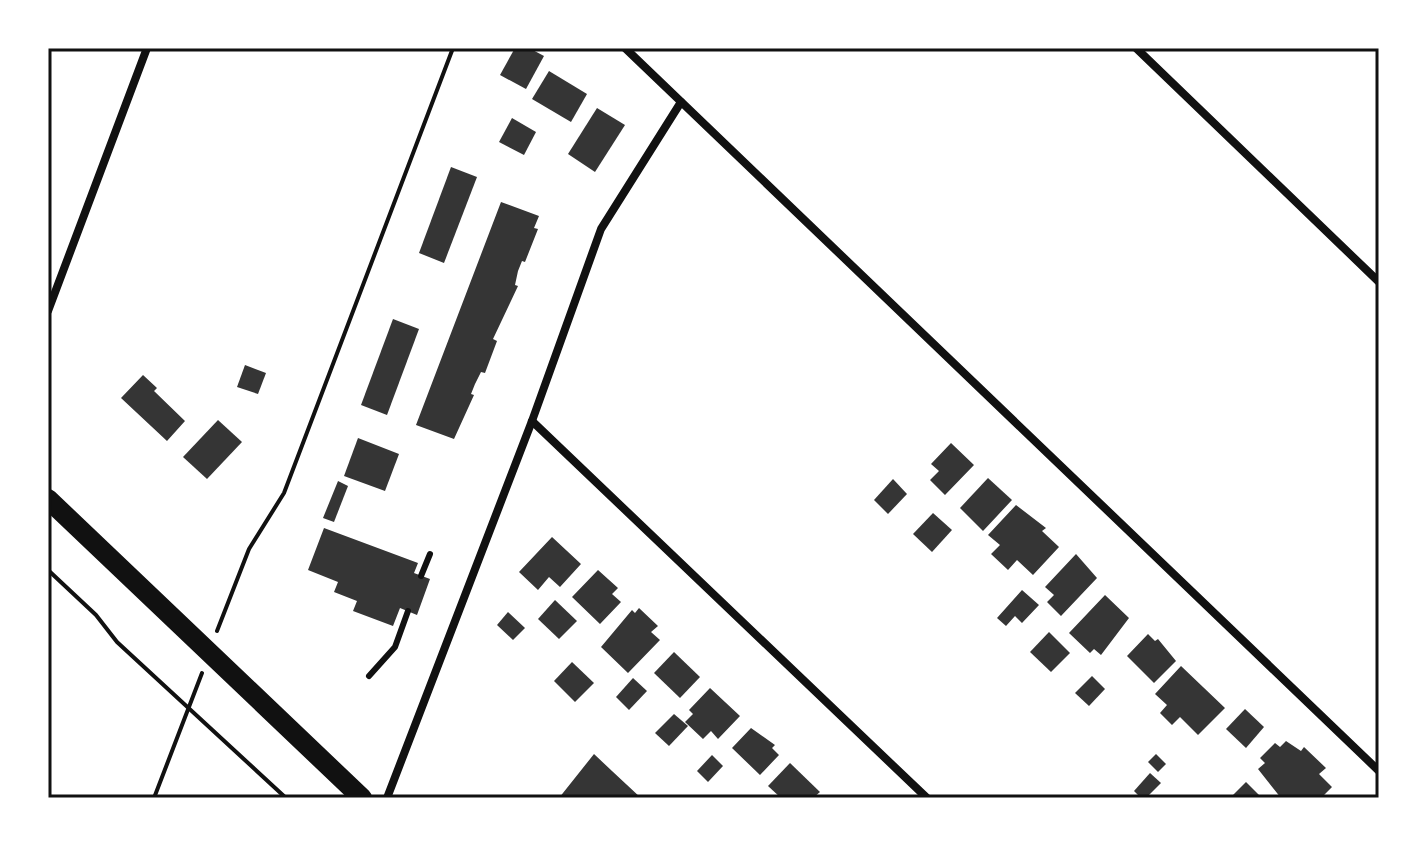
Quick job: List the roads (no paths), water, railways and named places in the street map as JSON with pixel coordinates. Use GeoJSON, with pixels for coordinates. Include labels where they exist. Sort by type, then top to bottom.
{"type":"FeatureCollection","features":[{"type":"Feature","properties":{"kind":"main road"},"geometry":{"type":"LineString","coordinates":[[48,499],[362,798]]}},
{"type":"Feature","properties":{"kind":"street"},"geometry":{"type":"LineString","coordinates":[[48,311],[147,48]]}},
{"type":"Feature","properties":{"kind":"street"},"geometry":{"type":"LineString","coordinates":[[625,48],[1379,771]]}},
{"type":"Feature","properties":{"kind":"street"},"geometry":{"type":"LineString","coordinates":[[1136,48],[1379,282]]}},
{"type":"Feature","properties":{"kind":"street"},"geometry":{"type":"LineString","coordinates":[[387,798],[532,421],[601,229],[681,102]]}},
{"type":"Feature","properties":{"kind":"street"},"geometry":{"type":"LineString","coordinates":[[532,421],[927,798]]}},
{"type":"Feature","properties":{"kind":"lane"},"geometry":{"type":"LineString","coordinates":[[421,576],[430,554]]}},
{"type":"Feature","properties":{"kind":"lane"},"geometry":{"type":"LineString","coordinates":[[369,676],[395,647],[408,611]]}}]}
